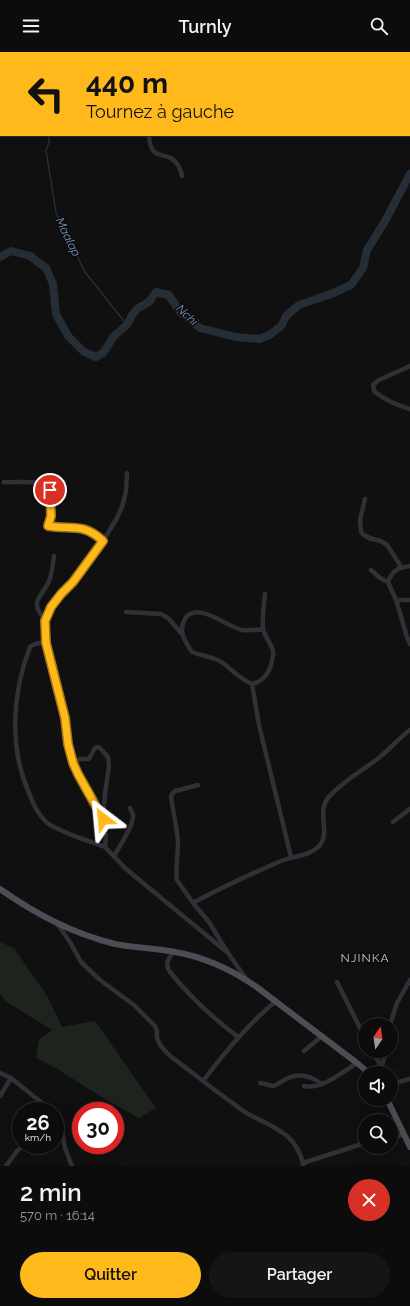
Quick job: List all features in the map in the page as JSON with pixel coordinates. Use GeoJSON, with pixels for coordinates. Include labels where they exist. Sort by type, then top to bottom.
{"type":"FeatureCollection","features":[{"type":"Feature","properties":{"kind":"main road"},"geometry":{"type":"LineString","coordinates":[[0,889],[58,925],[115,944],[174,951],[205,960],[248,981],[361,1066]]}},
{"type":"Feature","properties":{"kind":"main road"},"geometry":{"type":"LineString","coordinates":[[390,1106],[403,1135],[410,1146]]}},
{"type":"Feature","properties":{"kind":"street"},"geometry":{"type":"LineString","coordinates":[[149,136],[149,143],[152,150],[158,155],[173,160],[177,163],[182,176]]}},
{"type":"Feature","properties":{"kind":"street"},"geometry":{"type":"LineString","coordinates":[[410,366],[379,380],[373,385],[374,390],[383,397],[398,405],[410,409]]}},
{"type":"Feature","properties":{"kind":"street"},"geometry":{"type":"LineString","coordinates":[[105,847],[106,834],[103,819],[73,763],[68,744],[67,726],[46,643],[45,621],[54,602],[73,582],[103,541],[117,518],[122,507],[126,491],[127,473]]}},
{"type":"Feature","properties":{"kind":"street"},"geometry":{"type":"LineString","coordinates":[[4,482],[44,483],[49,488],[51,516],[48,526],[86,529],[96,534],[103,541]]}},
{"type":"Feature","properties":{"kind":"street"},"geometry":{"type":"LineString","coordinates":[[366,499],[360,520],[361,532],[367,538],[384,542],[402,568]]}},
{"type":"Feature","properties":{"kind":"street"},"geometry":{"type":"LineString","coordinates":[[45,621],[36,606],[37,600],[49,581],[54,556]]}},
{"type":"Feature","properties":{"kind":"street"},"geometry":{"type":"LineString","coordinates":[[388,582],[393,572],[410,566]]}},
{"type":"Feature","properties":{"kind":"street"},"geometry":{"type":"LineString","coordinates":[[371,570],[380,578],[388,582],[396,600],[410,644]]}},
{"type":"Feature","properties":{"kind":"street"},"geometry":{"type":"LineString","coordinates":[[126,612],[161,614],[168,618],[182,634],[192,652],[215,659],[245,681],[252,684],[264,678],[271,666],[274,653],[263,629],[265,594]]}},
{"type":"Feature","properties":{"kind":"street"},"geometry":{"type":"LineString","coordinates":[[396,600],[410,600]]}},
{"type":"Feature","properties":{"kind":"street"},"geometry":{"type":"LineString","coordinates":[[182,634],[183,622],[186,616],[197,612],[210,615],[235,628],[243,630],[263,629]]}},
{"type":"Feature","properties":{"kind":"street"},"geometry":{"type":"LineString","coordinates":[[46,643],[38,642],[30,647],[20,676],[18,691],[15,734],[17,755],[22,778],[33,804],[48,823],[60,830],[105,847],[126,869],[228,953]]}},
{"type":"Feature","properties":{"kind":"street"},"geometry":{"type":"LineString","coordinates":[[252,684],[259,725],[291,857]]}},
{"type":"Feature","properties":{"kind":"street"},"geometry":{"type":"LineString","coordinates":[[193,903],[222,888],[291,857],[312,852],[321,844],[325,834],[323,812],[328,798],[340,786],[381,756],[410,730]]}},
{"type":"Feature","properties":{"kind":"street"},"geometry":{"type":"LineString","coordinates":[[73,763],[80,759],[89,759],[95,748],[100,748],[108,757],[109,766],[103,819]]}},
{"type":"Feature","properties":{"kind":"street"},"geometry":{"type":"LineString","coordinates":[[198,785],[173,792],[171,796],[178,840],[177,880],[193,903],[209,922],[228,953],[248,981]]}},
{"type":"Feature","properties":{"kind":"street"},"geometry":{"type":"LineString","coordinates":[[114,856],[130,827],[133,814],[130,808]]}},
{"type":"Feature","properties":{"kind":"street"},"geometry":{"type":"LineString","coordinates":[[393,822],[410,809]]}},
{"type":"Feature","properties":{"kind":"street"},"geometry":{"type":"LineString","coordinates":[[58,925],[70,942],[81,962],[100,980],[134,1005],[150,1021],[157,1031],[162,1048],[203,1081],[247,1113],[281,1131],[294,1143],[300,1152],[303,1164],[358,1145]]}},
{"type":"Feature","properties":{"kind":"street"},"geometry":{"type":"LineString","coordinates":[[174,951],[167,963],[167,968],[193,999],[238,1037]]}},
{"type":"Feature","properties":{"kind":"street"},"geometry":{"type":"LineString","coordinates":[[392,1018],[397,1004],[410,980]]}},
{"type":"Feature","properties":{"kind":"street"},"geometry":{"type":"LineString","coordinates":[[337,982],[358,1024]]}},
{"type":"Feature","properties":{"kind":"street"},"geometry":{"type":"LineString","coordinates":[[203,1081],[238,1037],[276,1001]]}},
{"type":"Feature","properties":{"kind":"street"},"geometry":{"type":"LineString","coordinates":[[304,1051],[322,1036]]}},
{"type":"Feature","properties":{"kind":"street"},"geometry":{"type":"LineString","coordinates":[[304,1086],[309,1087],[322,1084],[357,1063]]}},
{"type":"Feature","properties":{"kind":"street"},"geometry":{"type":"LineString","coordinates":[[0,1073],[11,1078],[41,1102]]}},
{"type":"Feature","properties":{"kind":"street"},"geometry":{"type":"LineString","coordinates":[[260,1083],[274,1086],[288,1078],[298,1075],[311,1077],[322,1084]]}},
{"type":"Feature","properties":{"kind":"street"},"geometry":{"type":"LineString","coordinates":[[0,1096],[11,1078]]}},
{"type":"Feature","properties":{"kind":"street"},"geometry":{"type":"LineString","coordinates":[[398,1082],[410,1079]]}},
{"type":"Feature","properties":{"kind":"street"},"geometry":{"type":"LineString","coordinates":[[398,1136],[403,1135]]}},
{"type":"Feature","properties":{"kind":"street"},"geometry":{"type":"LineString","coordinates":[[64,1143],[72,1166]]}},
{"type":"Feature","properties":{"kind":"street"},"geometry":{"type":"LineString","coordinates":[[6,1166],[16,1154]]}},
{"type":"Feature","properties":{"kind":"shaded area"},"geometry":{"type":"Polygon","coordinates":[[[0,942],[14,948],[47,996],[62,1027],[95,1021],[156,1108],[139,1118],[124,1110],[124,1102],[110,1102],[56,1068],[36,1058],[39,1039],[52,1030],[5,1001],[0,994],[0,942]]]}},
{"type":"Feature","properties":{"kind":"waterway","name":"Maalap"},"geometry":{"type":"LineString","coordinates":[[49,136],[49,143],[46,150],[56,213],[85,272],[127,325]]}},
{"type":"Feature","properties":{"kind":"waterway","name":"Nchi"},"geometry":{"type":"LineString","coordinates":[[0,257],[11,251],[30,256],[46,268],[53,284],[56,314],[68,336],[84,352],[96,357],[103,353],[114,336],[127,325],[132,315],[138,308],[149,302],[156,292],[169,295],[180,312],[200,328],[235,337],[260,339],[271,334],[282,325],[286,316],[299,305],[331,294],[351,285],[363,268],[367,250],[384,223],[410,174]]}},
{"type":"Feature","properties":{"kind":"district","name":"NJINKA"},"geometry":{"type":"Point","coordinates":[365,958]}},
{"type":"Feature","properties":{"kind":"route"},"geometry":{"type":"LineString","coordinates":[[50,490],[51,516],[48,526],[86,529],[96,534],[103,541],[73,582],[54,602],[45,621],[45,632],[46,643],[67,726],[68,744],[73,763],[103,819]]}}]}
